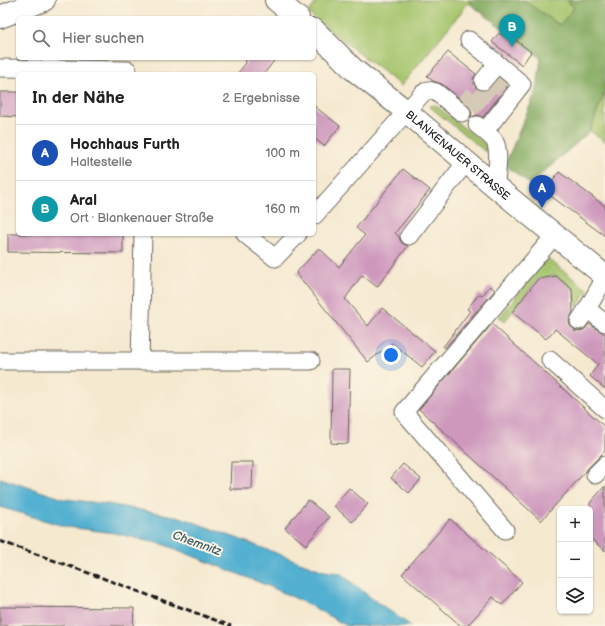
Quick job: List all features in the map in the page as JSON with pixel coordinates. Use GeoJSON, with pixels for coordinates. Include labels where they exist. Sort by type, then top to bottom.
{"type":"FeatureCollection","features":[{"type":"Feature","properties":{"kind":"main road"},"geometry":{"type":"LineString","coordinates":[[0,17],[44,0]]}},
{"type":"Feature","properties":{"kind":"main road"},"geometry":{"type":"LineString","coordinates":[[276,0],[296,16]]}},
{"type":"Feature","properties":{"kind":"main road","name":"BLANKENAUER STRASSE"},"geometry":{"type":"LineString","coordinates":[[316,32],[353,69],[605,277]]}},
{"type":"Feature","properties":{"kind":"lane"},"geometry":{"type":"LineString","coordinates":[[469,40],[490,74],[522,84],[495,110],[495,142],[498,154],[496,187]]}},
{"type":"Feature","properties":{"kind":"lane"},"geometry":{"type":"LineString","coordinates":[[0,68],[128,70],[128,72]]}},
{"type":"Feature","properties":{"kind":"lane"},"geometry":{"type":"LineString","coordinates":[[316,214],[422,94],[428,90],[436,92],[461,110]]}},
{"type":"Feature","properties":{"kind":"lane"},"geometry":{"type":"LineString","coordinates":[[409,236],[466,162]]}},
{"type":"Feature","properties":{"kind":"lane"},"geometry":{"type":"LineString","coordinates":[[505,530],[404,412],[555,235]]}},
{"type":"Feature","properties":{"kind":"lane"},"geometry":{"type":"LineString","coordinates":[[140,361],[143,236]]}},
{"type":"Feature","properties":{"kind":"lane"},"geometry":{"type":"LineString","coordinates":[[248,236],[276,258],[296,236]]}},
{"type":"Feature","properties":{"kind":"lane"},"geometry":{"type":"LineString","coordinates":[[605,277],[583,315],[605,323]]}},
{"type":"Feature","properties":{"kind":"lane"},"geometry":{"type":"LineString","coordinates":[[550,360],[605,409]]}},
{"type":"Feature","properties":{"kind":"lane"},"geometry":{"type":"LineString","coordinates":[[0,361],[311,361]]}},
{"type":"Feature","properties":{"kind":"green space"},"geometry":{"type":"Polygon","coordinates":[[[318,0],[471,0],[401,86],[316,19],[316,16],[312,16],[308,13],[318,0]]]}},
{"type":"Feature","properties":{"kind":"green space"},"geometry":{"type":"Polygon","coordinates":[[[471,0],[523,0],[560,25],[574,8],[567,0],[605,0],[605,91],[590,131],[530,184],[505,165],[537,89],[541,58],[469,3],[471,0]]]}},
{"type":"Feature","properties":{"kind":"green space"},"geometry":{"type":"Polygon","coordinates":[[[523,0],[567,0],[574,8],[560,25],[523,0]]]}},
{"type":"Feature","properties":{"kind":"green space"},"geometry":{"type":"Polygon","coordinates":[[[605,91],[605,142],[590,131],[605,91]]]}},
{"type":"Feature","properties":{"kind":"green space"},"geometry":{"type":"Polygon","coordinates":[[[435,105],[487,146],[486,152],[429,106],[435,105]]]}},
{"type":"Feature","properties":{"kind":"green space"},"geometry":{"type":"Polygon","coordinates":[[[547,258],[588,290],[577,307],[574,290],[556,276],[538,279],[504,322],[499,318],[547,258]]]}},
{"type":"Feature","properties":{"kind":"water","name":"Chemnitz"},"geometry":{"type":"Polygon","coordinates":[[[0,478],[64,499],[107,504],[180,517],[324,571],[340,573],[370,597],[411,626],[347,626],[308,604],[271,587],[165,545],[115,533],[67,527],[0,507],[0,478]]]}},
{"type":"Feature","properties":{"kind":"building"},"geometry":{"type":"Polygon","coordinates":[[[504,31],[531,52],[522,65],[492,42],[499,33],[501,35],[504,31]]]}},
{"type":"Feature","properties":{"kind":"building"},"geometry":{"type":"Polygon","coordinates":[[[448,52],[476,74],[473,79],[477,89],[482,91],[487,90],[497,79],[507,87],[483,117],[478,115],[471,118],[472,114],[468,105],[442,84],[433,81],[427,76],[448,52]]]}},
{"type":"Feature","properties":{"kind":"building"},"geometry":{"type":"Polygon","coordinates":[[[245,60],[274,60],[266,72],[239,72],[246,63],[245,60]]]}},
{"type":"Feature","properties":{"kind":"building"},"geometry":{"type":"Polygon","coordinates":[[[0,92],[16,92],[16,117],[0,116],[0,92]]]}},
{"type":"Feature","properties":{"kind":"building"},"geometry":{"type":"Polygon","coordinates":[[[316,108],[340,126],[324,146],[316,140],[316,108]]]}},
{"type":"Feature","properties":{"kind":"building"},"geometry":{"type":"Polygon","coordinates":[[[403,169],[430,190],[395,233],[403,244],[408,246],[377,287],[362,275],[345,299],[368,326],[382,308],[435,351],[422,367],[392,343],[368,362],[296,273],[319,248],[339,267],[365,235],[356,228],[403,169]]]}},
{"type":"Feature","properties":{"kind":"building"},"geometry":{"type":"Polygon","coordinates":[[[559,172],[605,206],[605,236],[544,191],[559,172]]]}},
{"type":"Feature","properties":{"kind":"building"},"geometry":{"type":"Polygon","coordinates":[[[8,234],[16,234],[16,236],[123,236],[123,253],[8,252],[8,234]]]}},
{"type":"Feature","properties":{"kind":"building"},"geometry":{"type":"Polygon","coordinates":[[[556,276],[572,289],[573,312],[569,321],[570,326],[575,330],[575,332],[576,330],[584,330],[589,324],[605,334],[605,389],[590,376],[598,364],[555,329],[546,339],[512,312],[538,279],[556,276]]]}},
{"type":"Feature","properties":{"kind":"building"},"geometry":{"type":"Polygon","coordinates":[[[490,286],[495,290],[445,348],[443,347],[470,311],[467,309],[479,294],[482,296],[490,286]]]}},
{"type":"Feature","properties":{"kind":"building"},"geometry":{"type":"Polygon","coordinates":[[[492,324],[605,427],[605,451],[541,521],[419,409],[492,324]]]}},
{"type":"Feature","properties":{"kind":"building"},"geometry":{"type":"Polygon","coordinates":[[[332,369],[350,369],[348,444],[331,443],[332,369]]]}},
{"type":"Feature","properties":{"kind":"building"},"geometry":{"type":"Polygon","coordinates":[[[231,462],[253,462],[252,489],[230,489],[231,462]]]}},
{"type":"Feature","properties":{"kind":"building"},"geometry":{"type":"Polygon","coordinates":[[[403,464],[421,479],[409,493],[391,478],[403,464]]]}},
{"type":"Feature","properties":{"kind":"building"},"geometry":{"type":"Polygon","coordinates":[[[605,486],[605,551],[593,541],[593,506],[590,506],[590,503],[605,486]]]}},
{"type":"Feature","properties":{"kind":"building"},"geometry":{"type":"Polygon","coordinates":[[[349,488],[368,504],[352,522],[334,506],[349,488]]]}},
{"type":"Feature","properties":{"kind":"building"},"geometry":{"type":"Polygon","coordinates":[[[308,500],[329,517],[306,545],[285,528],[308,500]]]}},
{"type":"Feature","properties":{"kind":"building"},"geometry":{"type":"Polygon","coordinates":[[[450,519],[522,582],[502,605],[493,597],[467,626],[461,626],[402,574],[450,519]]]}},
{"type":"Feature","properties":{"kind":"building"},"geometry":{"type":"Polygon","coordinates":[[[0,607],[134,608],[133,626],[0,626],[0,607]]]}},
{"type":"Feature","properties":{"kind":"tunnel"},"geometry":{"type":"LineString","coordinates":[[491,77],[505,90]]}},
{"type":"Feature","properties":{"kind":"tunnel"},"geometry":{"type":"LineString","coordinates":[[463,106],[483,81]]}},
{"type":"Feature","properties":{"kind":"tunnel"},"geometry":{"type":"LineString","coordinates":[[478,87],[496,101]]}},
{"type":"Feature","properties":{"kind":"tunnel"},"geometry":{"type":"LineString","coordinates":[[470,97],[488,112]]}},
{"type":"Feature","properties":{"kind":"railway"},"geometry":{"type":"LineString","coordinates":[[0,541],[231,626]]}},
{"type":"Feature","properties":{"kind":"place","name":"Aral"},"geometry":{"type":"Point","coordinates":[512,47]}},
{"type":"Feature","properties":{"kind":"place","name":"Hochhaus Furth"},"geometry":{"type":"Point","coordinates":[542,208]}}]}
